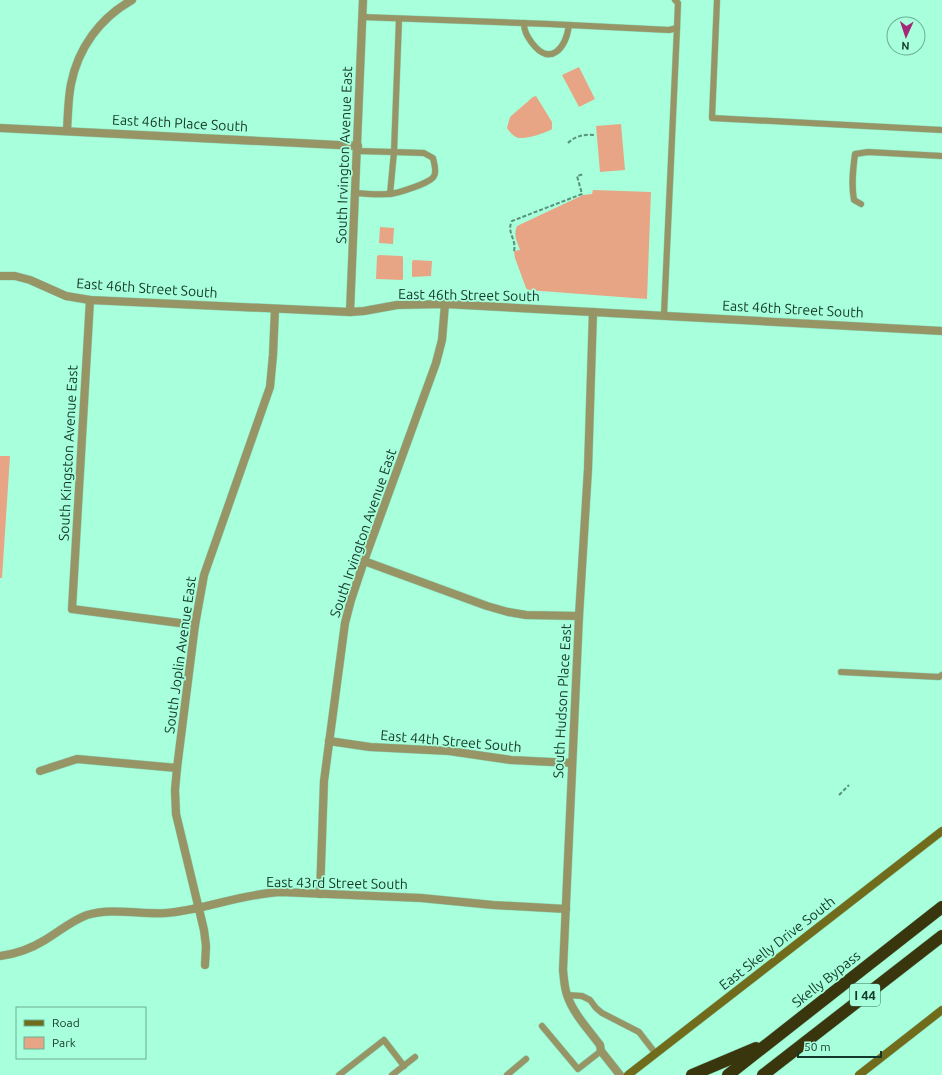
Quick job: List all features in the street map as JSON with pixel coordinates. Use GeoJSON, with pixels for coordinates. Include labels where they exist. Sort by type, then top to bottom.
{"type":"FeatureCollection","features":[{"type":"Feature","properties":{"kind":"highway","name":"Skelly Bypass"},"geometry":{"type":"LineString","coordinates":[[728,1075],[942,907]]}},
{"type":"Feature","properties":{"kind":"highway","name":"I 44"},"geometry":{"type":"LineString","coordinates":[[763,1075],[942,936]]}},
{"type":"Feature","properties":{"kind":"highway"},"geometry":{"type":"LineString","coordinates":[[692,1075],[770,1042]]}},
{"type":"Feature","properties":{"kind":"highway"},"geometry":{"type":"LineString","coordinates":[[773,1075],[789,1054]]}},
{"type":"Feature","properties":{"kind":"main road","name":"East Skelly Drive South"},"geometry":{"type":"LineString","coordinates":[[628,1075],[942,831]]}},
{"type":"Feature","properties":{"kind":"main road"},"geometry":{"type":"LineString","coordinates":[[859,1075],[942,1010]]}},
{"type":"Feature","properties":{"kind":"street"},"geometry":{"type":"LineString","coordinates":[[67,130],[71,85],[81,52],[88,39],[109,15],[132,0]]}},
{"type":"Feature","properties":{"kind":"street","name":"South Irvington Avenue East"},"geometry":{"type":"LineString","coordinates":[[350,312],[358,149],[363,0]]}},
{"type":"Feature","properties":{"kind":"street","name":"East 46th Place South"},"geometry":{"type":"LineString","coordinates":[[0,128],[67,130],[358,149]]}},
{"type":"Feature","properties":{"kind":"street","name":"East 46th Street South"},"geometry":{"type":"LineString","coordinates":[[0,276],[15,276],[30,280],[66,296],[90,300],[350,312],[397,305],[445,304],[942,331]]}},
{"type":"Feature","properties":{"kind":"street","name":"South Kingston Avenue East"},"geometry":{"type":"LineString","coordinates":[[90,300],[72,609],[195,625]]}},
{"type":"Feature","properties":{"kind":"street","name":"South Irvington Avenue East"},"geometry":{"type":"LineString","coordinates":[[320,894],[324,781],[345,623],[364,561],[436,363],[442,340],[445,304]]}},
{"type":"Feature","properties":{"kind":"street","name":"South Joplin Avenue East"},"geometry":{"type":"LineString","coordinates":[[205,965],[206,946],[204,930],[176,814],[175,790],[177,768],[195,625],[204,575],[270,387],[275,308]]}},
{"type":"Feature","properties":{"kind":"street","name":"South Hudson Place East"},"geometry":{"type":"LineString","coordinates":[[593,312],[588,469],[579,616],[563,970],[564,984],[567,995],[579,1018],[600,1045],[602,1051],[620,1075]]}},
{"type":"Feature","properties":{"kind":"street"},"geometry":{"type":"LineString","coordinates":[[364,561],[487,606],[508,612],[526,615],[579,616]]}},
{"type":"Feature","properties":{"kind":"street","name":"East 44th Street South"},"geometry":{"type":"LineString","coordinates":[[329,741],[370,747],[449,751],[511,760],[572,763]]}},
{"type":"Feature","properties":{"kind":"street"},"geometry":{"type":"LineString","coordinates":[[40,771],[77,759],[177,768]]}},
{"type":"Feature","properties":{"kind":"street","name":"East 43rd Street South"},"geometry":{"type":"LineString","coordinates":[[0,956],[8,955],[36,945],[73,921],[88,915],[116,910],[165,913],[263,893],[280,892],[420,898],[493,905],[566,909]]}},
{"type":"Feature","properties":{"kind":"lane"},"geometry":{"type":"LineString","coordinates":[[664,315],[678,3],[675,0]]}},
{"type":"Feature","properties":{"kind":"lane"},"geometry":{"type":"LineString","coordinates":[[717,0],[712,118],[942,130]]}},
{"type":"Feature","properties":{"kind":"lane"},"geometry":{"type":"LineString","coordinates":[[362,17],[668,30],[677,28]]}},
{"type":"Feature","properties":{"kind":"lane"},"geometry":{"type":"LineString","coordinates":[[390,194],[394,152],[399,19]]}},
{"type":"Feature","properties":{"kind":"lane"},"geometry":{"type":"LineString","coordinates":[[524,23],[524,30],[527,37],[536,49],[549,55],[557,52],[563,44],[568,34],[569,25]]}},
{"type":"Feature","properties":{"kind":"lane"},"geometry":{"type":"LineString","coordinates":[[356,193],[390,194],[415,187],[435,176],[433,158],[424,153],[358,149]]}},
{"type":"Feature","properties":{"kind":"lane"},"geometry":{"type":"LineString","coordinates":[[861,204],[854,200],[853,193],[855,154],[868,152],[942,156]]}},
{"type":"Feature","properties":{"kind":"lane"},"geometry":{"type":"LineString","coordinates":[[842,672],[939,677],[942,675]]}},
{"type":"Feature","properties":{"kind":"lane"},"geometry":{"type":"LineString","coordinates":[[567,995],[582,996],[590,1000],[602,1013],[639,1032],[656,1054]]}},
{"type":"Feature","properties":{"kind":"lane"},"geometry":{"type":"LineString","coordinates":[[542,1026],[578,1069],[602,1051]]}},
{"type":"Feature","properties":{"kind":"lane"},"geometry":{"type":"LineString","coordinates":[[339,1075],[384,1040],[404,1066]]}},
{"type":"Feature","properties":{"kind":"lane"},"geometry":{"type":"LineString","coordinates":[[392,1075],[415,1057]]}},
{"type":"Feature","properties":{"kind":"lane"},"geometry":{"type":"LineString","coordinates":[[507,1075],[526,1059]]}},
{"type":"Feature","properties":{"kind":"path"},"geometry":{"type":"LineString","coordinates":[[568,143],[572,139],[582,135],[594,134]]}},
{"type":"Feature","properties":{"kind":"path"},"geometry":{"type":"LineString","coordinates":[[514,251],[515,248],[510,232],[512,221],[582,194],[578,176],[584,174]]}},
{"type":"Feature","properties":{"kind":"path"},"geometry":{"type":"LineString","coordinates":[[839,795],[849,785]]}},
{"type":"Feature","properties":{"kind":"green space"},"geometry":{"type":"Polygon","coordinates":[[[579,67],[595,99],[579,107],[562,75],[579,67]]]}},
{"type":"Feature","properties":{"kind":"green space"},"geometry":{"type":"Polygon","coordinates":[[[536,96],[552,122],[552,129],[528,137],[516,137],[507,128],[510,117],[536,96]]]}},
{"type":"Feature","properties":{"kind":"green space"},"geometry":{"type":"Polygon","coordinates":[[[621,124],[625,170],[600,172],[596,126],[621,124]]]}},
{"type":"Feature","properties":{"kind":"green space"},"geometry":{"type":"Polygon","coordinates":[[[593,190],[651,192],[647,299],[528,290],[526,288],[515,258],[514,251],[520,250],[515,235],[517,226],[583,195],[592,194],[593,190]]]}},
{"type":"Feature","properties":{"kind":"green space"},"geometry":{"type":"Polygon","coordinates":[[[380,227],[394,228],[393,244],[379,243],[380,227]]]}},
{"type":"Feature","properties":{"kind":"green space"},"geometry":{"type":"Polygon","coordinates":[[[377,256],[403,257],[402,280],[376,279],[377,256]]]}},
{"type":"Feature","properties":{"kind":"green space"},"geometry":{"type":"Polygon","coordinates":[[[413,260],[432,261],[431,276],[412,277],[413,260]]]}},
{"type":"Feature","properties":{"kind":"green space"},"geometry":{"type":"Polygon","coordinates":[[[0,456],[10,456],[2,578],[0,578],[0,456]]]}}]}
